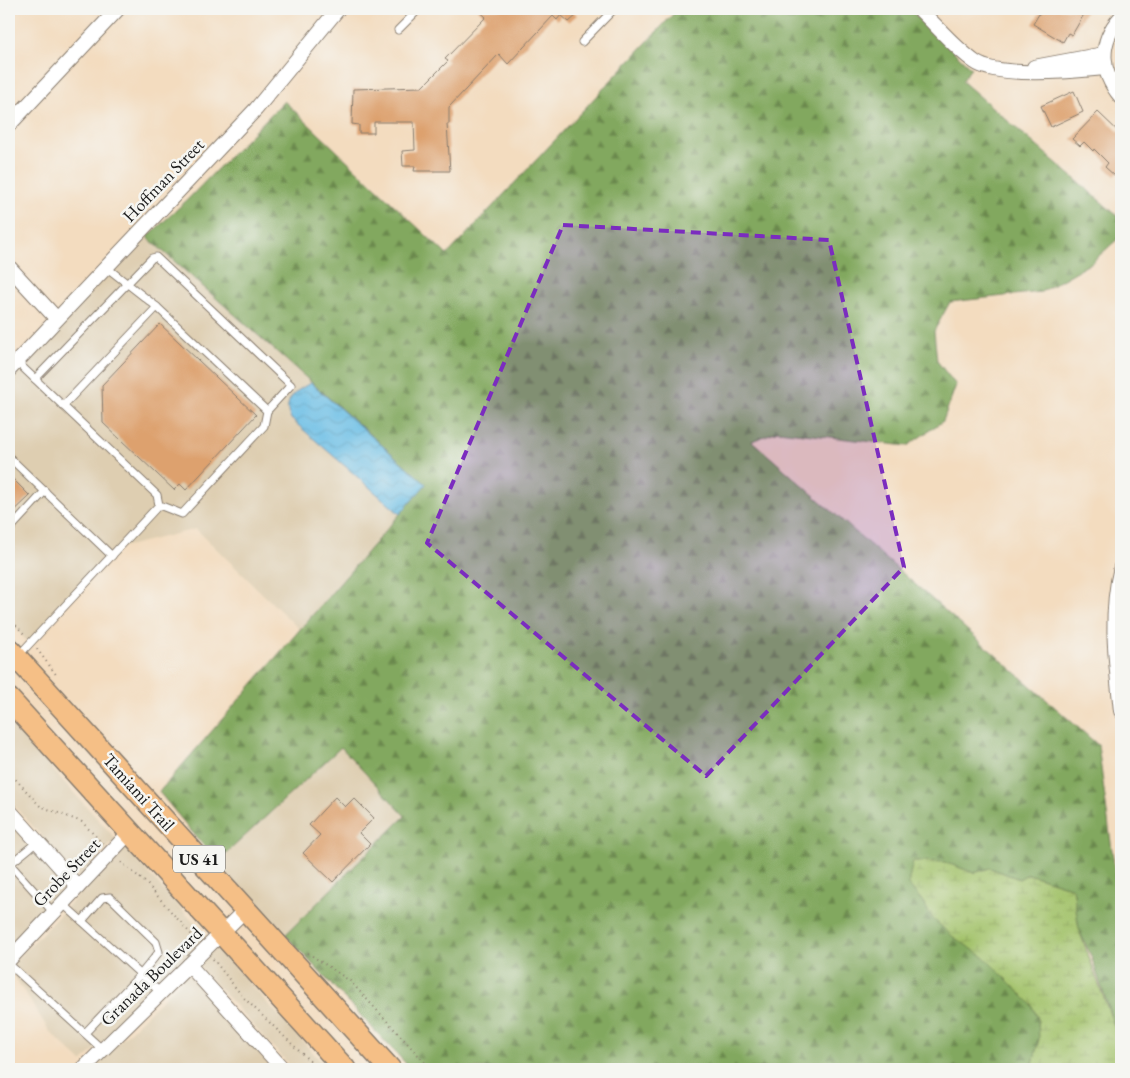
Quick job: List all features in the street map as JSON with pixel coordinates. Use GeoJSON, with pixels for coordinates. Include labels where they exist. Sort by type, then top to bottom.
{"type":"FeatureCollection","features":[{"type":"Feature","properties":{"kind":"main road","name":"Tamiami Trail"},"geometry":{"type":"LineString","coordinates":[[13,653],[390,1069]]}},
{"type":"Feature","properties":{"kind":"main road","name":"Tamiami Trail"},"geometry":{"type":"LineString","coordinates":[[9,699],[345,1069]]}},
{"type":"Feature","properties":{"kind":"street"},"geometry":{"type":"LineString","coordinates":[[9,124],[118,9]]}},
{"type":"Feature","properties":{"kind":"street","name":"Hoffman Street"},"geometry":{"type":"LineString","coordinates":[[13,366],[56,318],[256,109],[338,9]]}},
{"type":"Feature","properties":{"kind":"street"},"geometry":{"type":"LineString","coordinates":[[919,9],[975,62],[991,70],[1067,72],[1104,61]]}},
{"type":"Feature","properties":{"kind":"street"},"geometry":{"type":"LineString","coordinates":[[1121,17],[1108,36],[1104,61],[1108,78],[1121,97]]}},
{"type":"Feature","properties":{"kind":"street"},"geometry":{"type":"LineString","coordinates":[[9,267],[56,318]]}},
{"type":"Feature","properties":{"kind":"street"},"geometry":{"type":"LineString","coordinates":[[1121,567],[1114,610],[1115,650],[1121,711]]}},
{"type":"Feature","properties":{"kind":"street"},"geometry":{"type":"LineString","coordinates":[[10,814],[78,887]]}},
{"type":"Feature","properties":{"kind":"street","name":"Grobe Street"},"geometry":{"type":"LineString","coordinates":[[9,959],[130,832]]}},
{"type":"Feature","properties":{"kind":"street","name":"Granada Boulevard"},"geometry":{"type":"LineString","coordinates":[[87,1068],[160,992],[245,910]]}},
{"type":"Feature","properties":{"kind":"street"},"geometry":{"type":"LineString","coordinates":[[189,965],[284,1069]]}},
{"type":"Feature","properties":{"kind":"lane"},"geometry":{"type":"LineString","coordinates":[[398,30],[418,9]]}},
{"type":"Feature","properties":{"kind":"lane"},"geometry":{"type":"LineString","coordinates":[[582,42],[614,9]]}},
{"type":"Feature","properties":{"kind":"lane"},"geometry":{"type":"LineString","coordinates":[[35,379],[152,258],[159,258],[291,385],[267,411],[264,426],[182,514],[159,505]]}},
{"type":"Feature","properties":{"kind":"lane"},"geometry":{"type":"LineString","coordinates":[[106,266],[157,307],[267,411]]}},
{"type":"Feature","properties":{"kind":"lane"},"geometry":{"type":"LineString","coordinates":[[63,406],[157,307]]}},
{"type":"Feature","properties":{"kind":"lane"},"geometry":{"type":"LineString","coordinates":[[13,366],[35,379],[157,495],[159,505]]}},
{"type":"Feature","properties":{"kind":"lane"},"geometry":{"type":"LineString","coordinates":[[9,457],[112,556]]}},
{"type":"Feature","properties":{"kind":"lane"},"geometry":{"type":"LineString","coordinates":[[9,530],[45,491]]}},
{"type":"Feature","properties":{"kind":"lane"},"geometry":{"type":"LineString","coordinates":[[13,653],[32,642],[159,505]]}},
{"type":"Feature","properties":{"kind":"lane"},"geometry":{"type":"LineString","coordinates":[[37,842],[9,863],[57,908],[82,921],[160,992]]}},
{"type":"Feature","properties":{"kind":"lane"},"geometry":{"type":"LineString","coordinates":[[82,921],[102,898],[110,897],[156,942],[159,952],[141,974],[85,1033]]}},
{"type":"Feature","properties":{"kind":"lane"},"geometry":{"type":"LineString","coordinates":[[9,959],[103,1050]]}},
{"type":"Feature","properties":{"kind":"path"},"geometry":{"type":"LineString","coordinates":[[9,618],[32,642],[58,677]]}},
{"type":"Feature","properties":{"kind":"path"},"geometry":{"type":"LineString","coordinates":[[9,772],[40,806],[82,822],[111,852],[146,883],[205,949],[243,997],[318,1069]]}},
{"type":"Feature","properties":{"kind":"path"},"geometry":{"type":"LineString","coordinates":[[303,950],[350,981],[431,1069]]}},
{"type":"Feature","properties":{"kind":"highlighted area"},"geometry":{"type":"Polygon","coordinates":[[[563,225],[829,240],[904,567],[706,776],[427,543],[563,225]]]}},
{"type":"Feature","properties":{"kind":"shaded area"},"geometry":{"type":"Polygon","coordinates":[[[147,237],[311,383],[302,388],[287,403],[288,413],[291,418],[400,514],[300,630],[196,529],[119,548],[29,644],[9,620],[9,379],[71,311],[147,237]]]}},
{"type":"Feature","properties":{"kind":"shaded area"},"geometry":{"type":"Polygon","coordinates":[[[9,722],[116,839],[79,878],[9,800],[9,722]]]}},
{"type":"Feature","properties":{"kind":"shaded area"},"geometry":{"type":"Polygon","coordinates":[[[341,747],[406,816],[285,935],[255,907],[217,862],[341,747]]]}},
{"type":"Feature","properties":{"kind":"shaded area"},"geometry":{"type":"Polygon","coordinates":[[[9,820],[69,887],[9,951],[9,820]]]}},
{"type":"Feature","properties":{"kind":"shaded area"},"geometry":{"type":"Polygon","coordinates":[[[124,847],[208,938],[82,1062],[50,1032],[9,968],[124,847]]]}},
{"type":"Feature","properties":{"kind":"shaded area"},"geometry":{"type":"Polygon","coordinates":[[[216,947],[328,1069],[293,1069],[198,965],[216,947]]]}},
{"type":"Feature","properties":{"kind":"shaded area"},"geometry":{"type":"Polygon","coordinates":[[[188,974],[275,1069],[101,1069],[96,1065],[188,974]]]}},
{"type":"Feature","properties":{"kind":"green space"},"geometry":{"type":"Polygon","coordinates":[[[678,9],[909,9],[971,68],[962,81],[1121,219],[1121,236],[1091,263],[1041,292],[950,302],[934,331],[937,361],[956,385],[943,421],[907,446],[778,431],[752,441],[1098,745],[1121,918],[1121,1045],[1091,956],[1079,930],[1073,888],[1028,874],[1019,879],[990,868],[974,873],[944,862],[914,861],[908,884],[923,902],[932,918],[984,957],[1031,1004],[1038,1018],[1039,1039],[1032,1068],[411,1069],[285,935],[405,816],[341,747],[217,862],[159,792],[426,484],[147,237],[187,200],[284,101],[447,255],[678,9]]]}},
{"type":"Feature","properties":{"kind":"green space"},"geometry":{"type":"Polygon","coordinates":[[[913,861],[944,862],[974,873],[990,868],[1019,879],[1028,874],[1073,888],[1079,930],[1121,1045],[1121,1069],[1029,1069],[1032,1068],[1039,1039],[1038,1018],[1031,1004],[984,957],[952,936],[932,918],[923,902],[908,884],[913,861]]]}},
{"type":"Feature","properties":{"kind":"water"},"geometry":{"type":"Polygon","coordinates":[[[311,383],[426,484],[400,514],[291,419],[288,413],[289,402],[295,393],[311,383]]]}},
{"type":"Feature","properties":{"kind":"building"},"geometry":{"type":"Polygon","coordinates":[[[477,9],[571,9],[577,15],[569,22],[561,15],[557,20],[553,16],[508,64],[499,54],[449,107],[449,124],[447,124],[450,171],[414,171],[415,166],[403,166],[402,151],[415,150],[414,122],[374,122],[374,133],[359,133],[359,125],[352,124],[353,89],[422,87],[448,61],[445,59],[486,17],[477,9]]]}},
{"type":"Feature","properties":{"kind":"building"},"geometry":{"type":"Polygon","coordinates":[[[1042,9],[1087,9],[1072,35],[1068,33],[1063,42],[1033,24],[1042,9]]]}},
{"type":"Feature","properties":{"kind":"building"},"geometry":{"type":"Polygon","coordinates":[[[1074,91],[1083,112],[1051,127],[1041,106],[1074,91]]]}},
{"type":"Feature","properties":{"kind":"building"},"geometry":{"type":"Polygon","coordinates":[[[1098,112],[1121,134],[1121,170],[1115,176],[1105,167],[1108,163],[1094,149],[1093,151],[1084,142],[1080,146],[1072,139],[1098,112]]]}},
{"type":"Feature","properties":{"kind":"building"},"geometry":{"type":"Polygon","coordinates":[[[160,324],[256,415],[186,490],[180,484],[174,490],[103,423],[102,385],[160,324]]]}},
{"type":"Feature","properties":{"kind":"building"},"geometry":{"type":"Polygon","coordinates":[[[9,475],[30,496],[9,516],[9,475]]]}},
{"type":"Feature","properties":{"kind":"building"},"geometry":{"type":"Polygon","coordinates":[[[335,797],[345,807],[354,798],[374,818],[359,833],[370,844],[333,882],[303,853],[320,835],[309,825],[335,797]]]}}]}
